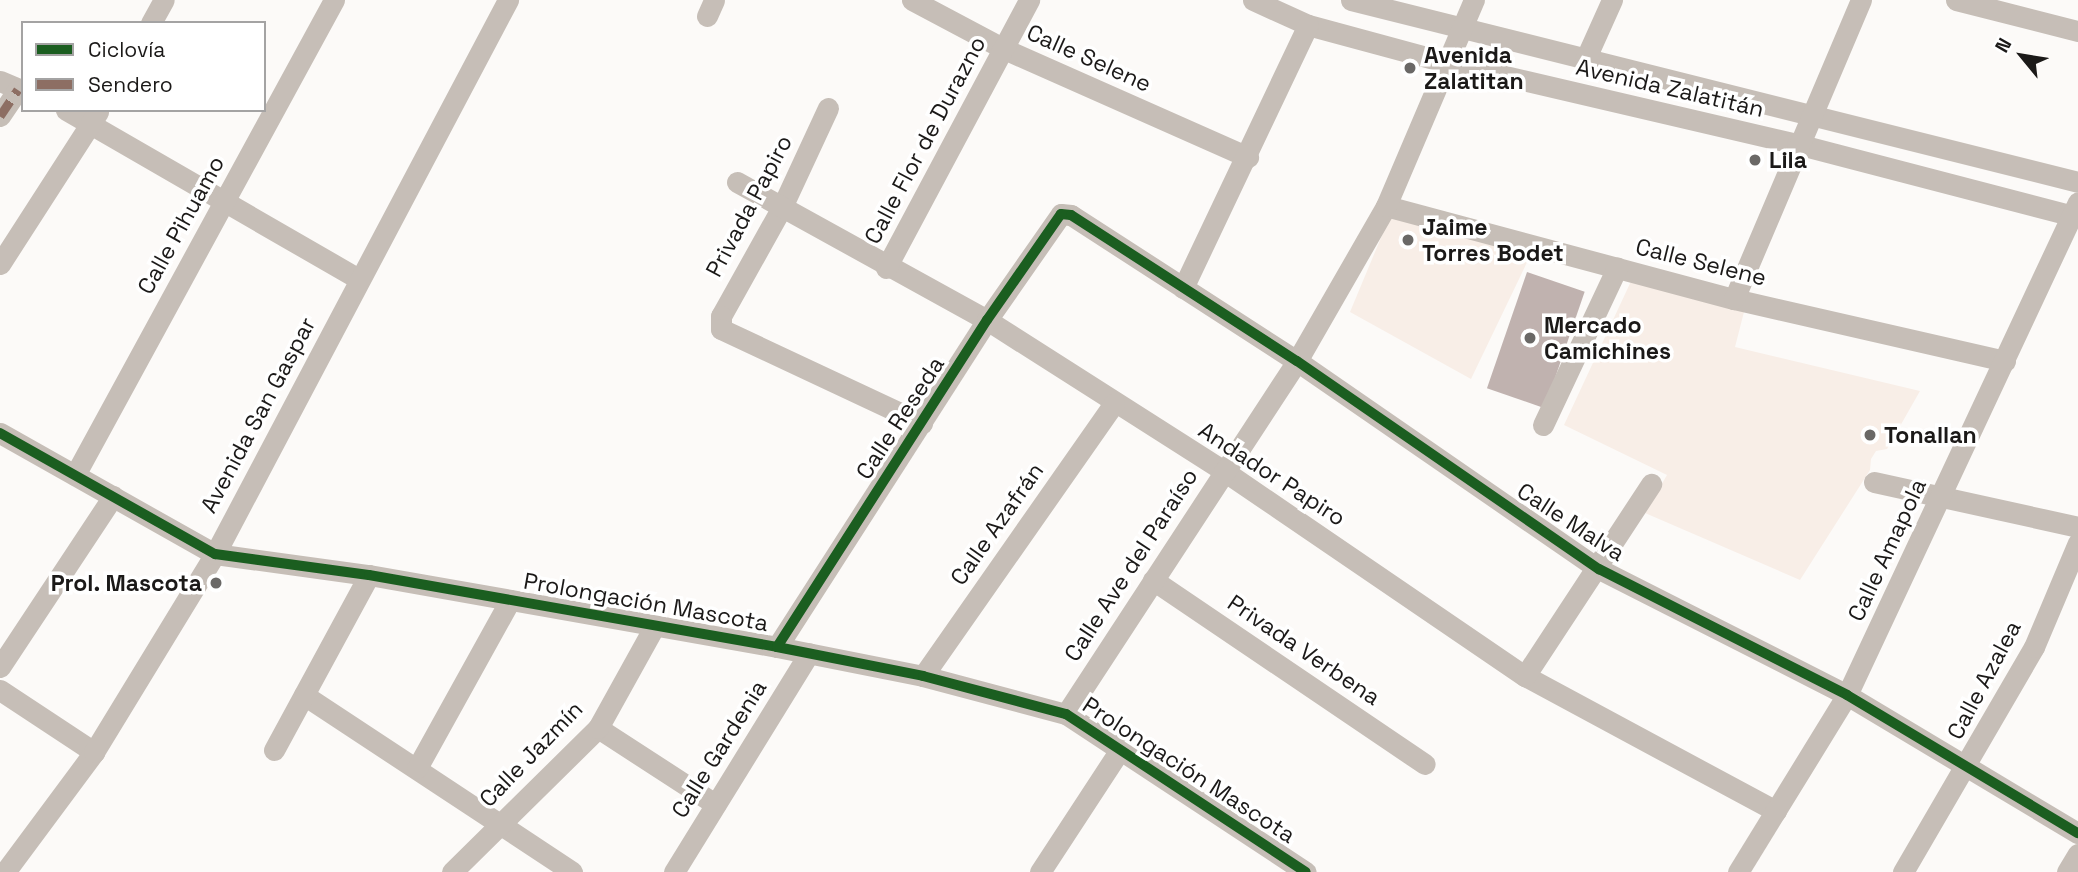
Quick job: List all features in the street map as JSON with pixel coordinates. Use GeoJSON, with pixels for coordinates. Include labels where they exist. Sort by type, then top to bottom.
{"type":"FeatureCollection","features":[{"type":"Feature","properties":{"kind":"street"},"geometry":{"type":"LineString","coordinates":[[152,21],[164,0]]}},
{"type":"Feature","properties":{"kind":"street","name":"Calle Pihuamo"},"geometry":{"type":"LineString","coordinates":[[75,475],[334,0]]}},
{"type":"Feature","properties":{"kind":"street","name":"Avenida San Gaspar"},"geometry":{"type":"LineString","coordinates":[[5,866],[94,752],[215,554],[508,0]]}},
{"type":"Feature","properties":{"kind":"street","name":"Calle Selene"},"geometry":{"type":"LineString","coordinates":[[912,0],[1004,49],[1248,157]]}},
{"type":"Feature","properties":{"kind":"street","name":"Calle Flor de Durazno"},"geometry":{"type":"LineString","coordinates":[[886,268],[1029,0]]}},
{"type":"Feature","properties":{"kind":"street","name":"Avenida Zalatitán"},"geometry":{"type":"LineString","coordinates":[[1253,0],[1308,25],[1449,63],[2076,211]]}},
{"type":"Feature","properties":{"kind":"street","name":"Avenida Zalatitán"},"geometry":{"type":"LineString","coordinates":[[1351,0],[2078,182]]}},
{"type":"Feature","properties":{"kind":"street","name":"Calle Ave del Paraíso"},"geometry":{"type":"LineString","coordinates":[[1066,714],[1297,361],[1386,206],[1474,0]]}},
{"type":"Feature","properties":{"kind":"street"},"geometry":{"type":"LineString","coordinates":[[1585,60],[1612,0]]}},
{"type":"Feature","properties":{"kind":"street"},"geometry":{"type":"LineString","coordinates":[[1734,299],[1809,115],[1861,0]]}},
{"type":"Feature","properties":{"kind":"street"},"geometry":{"type":"LineString","coordinates":[[1956,0],[2078,31]]}},
{"type":"Feature","properties":{"kind":"street"},"geometry":{"type":"LineString","coordinates":[[1183,288],[1248,157],[1308,25]]}},
{"type":"Feature","properties":{"kind":"street"},"geometry":{"type":"LineString","coordinates":[[0,116],[13,87]]}},
{"type":"Feature","properties":{"kind":"street","name":"Privada Papiro"},"geometry":{"type":"LineString","coordinates":[[828,108],[782,207],[721,316],[722,329],[922,423]]}},
{"type":"Feature","properties":{"kind":"street"},"geometry":{"type":"LineString","coordinates":[[76,112],[95,116],[225,200],[359,279]]}},
{"type":"Feature","properties":{"kind":"street"},"geometry":{"type":"LineString","coordinates":[[0,264],[95,116]]}},
{"type":"Feature","properties":{"kind":"street","name":"Andador Papiro"},"geometry":{"type":"LineString","coordinates":[[737,182],[886,268],[987,320],[1224,471],[1525,676],[1776,811]]}},
{"type":"Feature","properties":{"kind":"street","name":"Calle Selene"},"geometry":{"type":"LineString","coordinates":[[1386,206],[1734,299],[2005,361]]}},
{"type":"Feature","properties":{"kind":"street","name":"Calle Amapola"},"geometry":{"type":"LineString","coordinates":[[1738,872],[1847,695],[2076,211]]}},
{"type":"Feature","properties":{"kind":"street","name":"Calle Malva"},"geometry":{"type":"LineString","coordinates":[[1062,214],[1071,215],[1297,361],[1599,569],[1847,695],[2078,833]]}},
{"type":"Feature","properties":{"kind":"street","name":"Calle Reseda"},"geometry":{"type":"LineString","coordinates":[[778,647],[987,320],[1062,214]]}},
{"type":"Feature","properties":{"kind":"street"},"geometry":{"type":"LineString","coordinates":[[1543,425],[1617,268]]}},
{"type":"Feature","properties":{"kind":"street","name":"Calle Azafrán"},"geometry":{"type":"LineString","coordinates":[[923,676],[1114,403]]}},
{"type":"Feature","properties":{"kind":"street","name":"Prolongación Mascota"},"geometry":{"type":"LineString","coordinates":[[0,433],[215,554],[369,575],[778,647],[923,676],[1066,714],[1306,872]]}},
{"type":"Feature","properties":{"kind":"street"},"geometry":{"type":"LineString","coordinates":[[1874,482],[2078,527]]}},
{"type":"Feature","properties":{"kind":"street"},"geometry":{"type":"LineString","coordinates":[[1525,676],[1599,569],[1651,484]]}},
{"type":"Feature","properties":{"kind":"street"},"geometry":{"type":"LineString","coordinates":[[0,667],[113,496]]}},
{"type":"Feature","properties":{"kind":"street","name":"Calle Azalea"},"geometry":{"type":"LineString","coordinates":[[1903,872],[1968,766],[2034,647],[2078,543]]}},
{"type":"Feature","properties":{"kind":"street"},"geometry":{"type":"LineString","coordinates":[[274,750],[369,575]]}},
{"type":"Feature","properties":{"kind":"street","name":"Privada Verbena"},"geometry":{"type":"LineString","coordinates":[[1153,580],[1425,764]]}},
{"type":"Feature","properties":{"kind":"street"},"geometry":{"type":"LineString","coordinates":[[417,768],[510,600]]}},
{"type":"Feature","properties":{"kind":"street","name":"Calle Jazmín"},"geometry":{"type":"LineString","coordinates":[[452,872],[598,729],[655,625]]}},
{"type":"Feature","properties":{"kind":"street","name":"Calle Gardenia"},"geometry":{"type":"LineString","coordinates":[[674,872],[809,653]]}},
{"type":"Feature","properties":{"kind":"street"},"geometry":{"type":"LineString","coordinates":[[0,690],[94,752]]}},
{"type":"Feature","properties":{"kind":"street"},"geometry":{"type":"LineString","coordinates":[[304,695],[572,872]]}},
{"type":"Feature","properties":{"kind":"street"},"geometry":{"type":"LineString","coordinates":[[598,729],[715,804]]}},
{"type":"Feature","properties":{"kind":"street"},"geometry":{"type":"LineString","coordinates":[[1040,872],[1121,748]]}},
{"type":"Feature","properties":{"kind":"street"},"geometry":{"type":"LineString","coordinates":[[2067,872],[2078,854]]}},
{"type":"Feature","properties":{"kind":"shaded area"},"geometry":{"type":"Polygon","coordinates":[[[1390,216],[1531,254],[1471,379],[1350,312],[1390,216]]]}},
{"type":"Feature","properties":{"kind":"shaded area"},"geometry":{"type":"Polygon","coordinates":[[[1633,277],[1745,308],[1735,347],[1920,391],[1887,449],[1876,451],[1871,459],[1870,470],[1800,580],[1645,513],[1667,475],[1564,425],[1633,277]]]}},
{"type":"Feature","properties":{"kind":"building","name":"Mercado Camichines"},"geometry":{"type":"Polygon","coordinates":[[[1527,272],[1585,292],[1545,408],[1487,388],[1527,272]]]}},
{"type":"Feature","properties":{"kind":"marked path"},"geometry":{"type":"LineString","coordinates":[[0,116],[18,89]]}},
{"type":"Feature","properties":{"kind":"cycle path"},"geometry":{"type":"LineString","coordinates":[[777,647],[987,320],[1061,214],[1071,215],[1297,361],[1599,569],[1847,695],[2078,833]]}},
{"type":"Feature","properties":{"kind":"cycle path"},"geometry":{"type":"LineString","coordinates":[[0,433],[215,554],[369,575],[777,647],[923,676],[1066,714],[1306,872]]}},
{"type":"Feature","properties":{"kind":"place","name":"Avenida Zalatitan"},"geometry":{"type":"Point","coordinates":[1410,68]}},
{"type":"Feature","properties":{"kind":"place","name":"Lila"},"geometry":{"type":"Point","coordinates":[1755,160]}},
{"type":"Feature","properties":{"kind":"place","name":"Jaime Torres Bodet"},"geometry":{"type":"Point","coordinates":[1408,240]}},
{"type":"Feature","properties":{"kind":"place","name":"Mercado Camichines"},"geometry":{"type":"Point","coordinates":[1530,338]}},
{"type":"Feature","properties":{"kind":"place","name":"Tonallan"},"geometry":{"type":"Point","coordinates":[1870,435]}},
{"type":"Feature","properties":{"kind":"place","name":"Prol. Mascota"},"geometry":{"type":"Point","coordinates":[216,583]}}]}
